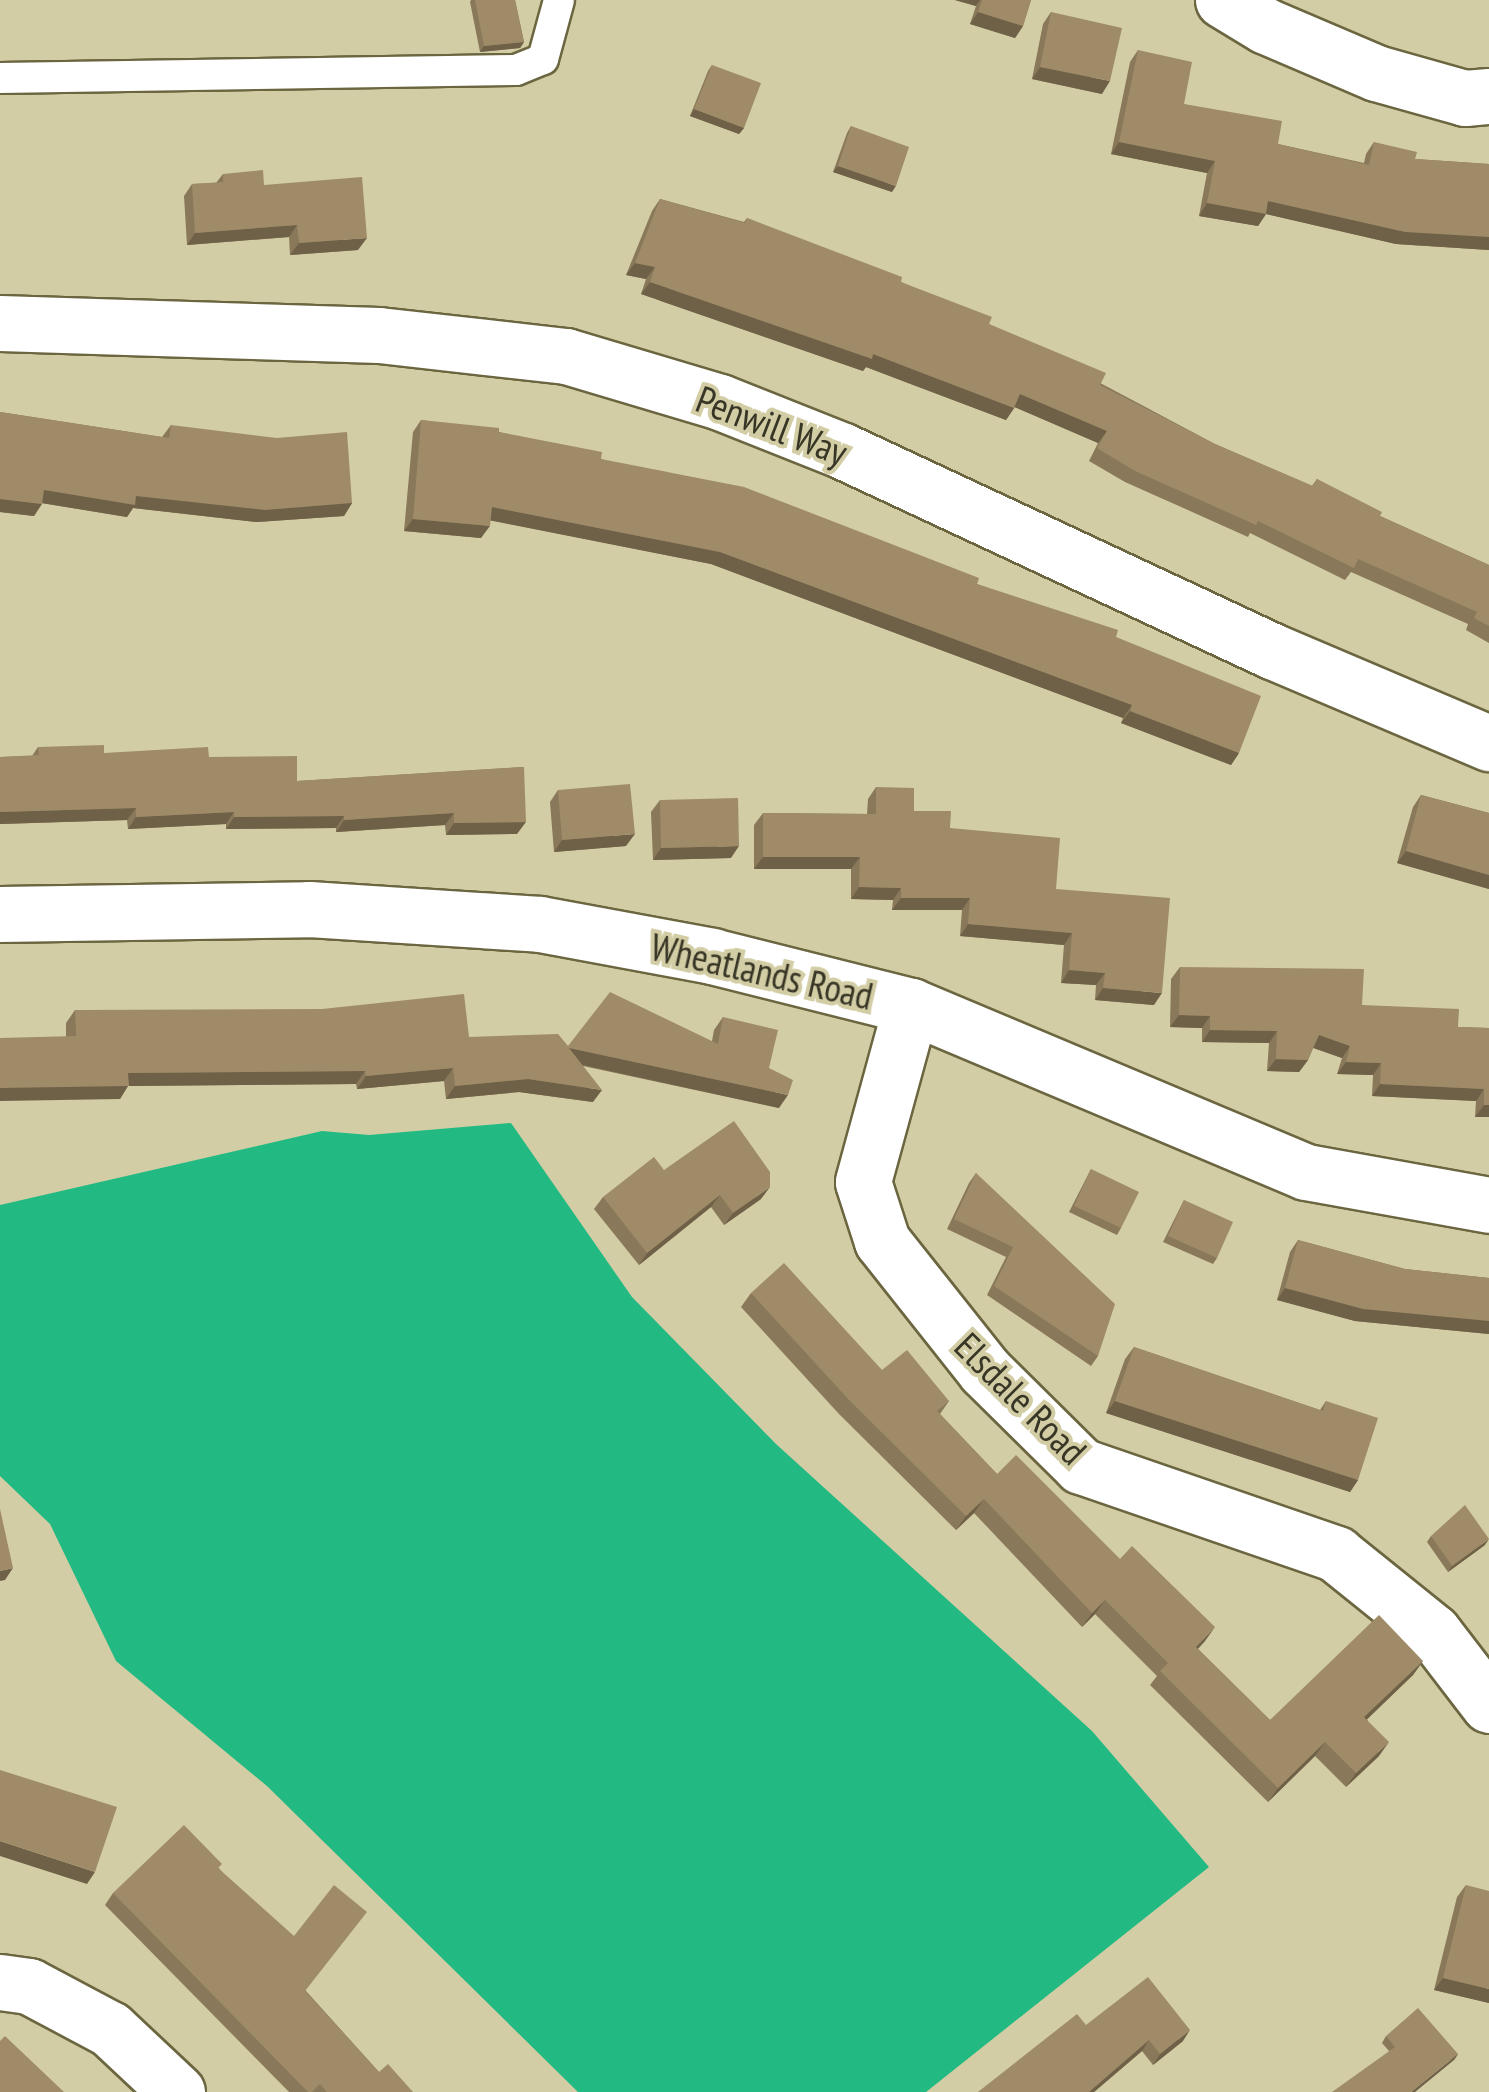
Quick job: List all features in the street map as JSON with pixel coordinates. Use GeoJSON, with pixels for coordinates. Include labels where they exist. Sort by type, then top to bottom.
{"type":"FeatureCollection","features":[{"type":"Feature","properties":{"kind":"street"},"geometry":{"type":"LineString","coordinates":[[1223,0],[1266,26],[1376,73],[1465,98],[1489,96]]}},
{"type":"Feature","properties":{"kind":"street","name":"Penwill Way"},"geometry":{"type":"LineString","coordinates":[[0,323],[379,334],[566,356],[720,402],[843,451],[1272,651],[1489,743]]}},
{"type":"Feature","properties":{"kind":"street","name":"Wheatlands Road"},"geometry":{"type":"LineString","coordinates":[[0,914],[309,909],[540,924],[712,956],[911,1006],[1306,1172],[1489,1206]]}},
{"type":"Feature","properties":{"kind":"street","name":"Elsdale Road"},"geometry":{"type":"LineString","coordinates":[[911,1006],[862,1182],[882,1241],[984,1371],[1081,1466],[1336,1554],[1433,1632],[1489,1705]]}},
{"type":"Feature","properties":{"kind":"street"},"geometry":{"type":"LineString","coordinates":[[0,1982],[29,1986],[110,2029],[177,2092]]}},
{"type":"Feature","properties":{"kind":"lane"},"geometry":{"type":"LineString","coordinates":[[0,78],[516,70],[542,59],[560,0]]}},
{"type":"Feature","properties":{"kind":"green space"},"geometry":{"type":"Polygon","coordinates":[[[511,1123],[632,1297],[776,1444],[1092,1731],[1209,1867],[926,2092],[578,2092],[267,1786],[116,1661],[50,1524],[0,1476],[0,1205],[322,1131],[369,1135],[511,1123]]]}},
{"type":"Feature","properties":{"kind":"building"},"geometry":{"type":"Polygon","coordinates":[[[475,0],[515,0],[524,42],[484,46],[475,0]]]}},
{"type":"Feature","properties":{"kind":"building"},"geometry":{"type":"Polygon","coordinates":[[[982,0],[1031,0],[1023,26],[978,12],[982,0]]]}},
{"type":"Feature","properties":{"kind":"building"},"geometry":{"type":"Polygon","coordinates":[[[1051,12],[1122,28],[1110,81],[1040,67],[1051,12]]]}},
{"type":"Feature","properties":{"kind":"building"},"geometry":{"type":"Polygon","coordinates":[[[1138,50],[1192,62],[1184,104],[1282,121],[1278,144],[1369,165],[1374,142],[1417,152],[1415,159],[1489,164],[1489,237],[1405,232],[1268,201],[1266,214],[1207,203],[1215,161],[1119,142],[1138,50]]]}},
{"type":"Feature","properties":{"kind":"building"},"geometry":{"type":"Polygon","coordinates":[[[712,65],[761,83],[744,128],[694,109],[712,65]]]}},
{"type":"Feature","properties":{"kind":"building"},"geometry":{"type":"Polygon","coordinates":[[[851,126],[909,147],[896,186],[838,166],[851,126]]]}},
{"type":"Feature","properties":{"kind":"building"},"geometry":{"type":"Polygon","coordinates":[[[263,170],[264,185],[362,177],[367,238],[299,243],[297,225],[195,233],[192,184],[223,182],[223,174],[263,170]]]}},
{"type":"Feature","properties":{"kind":"building"},"geometry":{"type":"Polygon","coordinates":[[[660,199],[745,223],[747,218],[902,277],[901,282],[992,317],[989,324],[1106,373],[1100,385],[1215,444],[1313,486],[1317,479],[1382,512],[1380,516],[1489,565],[1489,626],[1474,618],[1477,612],[1358,559],[1354,568],[1258,521],[1256,525],[1133,470],[1097,448],[1107,431],[1020,394],[1014,408],[873,354],[872,359],[650,282],[655,267],[635,263],[660,199]]]}},
{"type":"Feature","properties":{"kind":"building"},"geometry":{"type":"Polygon","coordinates":[[[0,412],[169,438],[171,425],[277,438],[347,432],[352,503],[265,510],[136,496],[135,505],[44,490],[42,504],[0,499],[0,412]]]}},
{"type":"Feature","properties":{"kind":"building"},"geometry":{"type":"Polygon","coordinates":[[[421,420],[499,428],[499,432],[602,452],[601,459],[744,487],[979,578],[977,584],[1118,630],[1116,637],[1261,696],[1239,753],[1130,711],[1132,705],[720,552],[492,507],[490,526],[413,519],[421,420]]]}},
{"type":"Feature","properties":{"kind":"building"},"geometry":{"type":"Polygon","coordinates":[[[104,745],[104,753],[208,747],[209,757],[297,756],[297,781],[524,767],[526,822],[454,823],[454,813],[344,820],[344,816],[234,817],[234,812],[136,817],[136,808],[0,812],[0,757],[39,755],[38,747],[104,745]]]}},
{"type":"Feature","properties":{"kind":"building"},"geometry":{"type":"Polygon","coordinates":[[[630,784],[635,834],[562,840],[558,790],[630,784]]]}},
{"type":"Feature","properties":{"kind":"building"},"geometry":{"type":"Polygon","coordinates":[[[876,787],[914,788],[914,811],[951,811],[950,828],[1060,838],[1056,889],[1170,898],[1162,993],[1103,988],[1105,973],[1069,970],[1072,933],[968,924],[970,898],[901,898],[901,888],[859,887],[860,857],[763,857],[763,813],[876,814],[876,787]]]}},
{"type":"Feature","properties":{"kind":"building"},"geometry":{"type":"Polygon","coordinates":[[[1421,795],[1489,813],[1489,875],[1406,851],[1421,795]]]}},
{"type":"Feature","properties":{"kind":"building"},"geometry":{"type":"Polygon","coordinates":[[[738,798],[739,846],[661,848],[660,800],[738,798]]]}},
{"type":"Feature","properties":{"kind":"building"},"geometry":{"type":"Polygon","coordinates":[[[1180,967],[1364,969],[1362,1005],[1459,1009],[1458,1027],[1489,1028],[1489,1105],[1484,1105],[1484,1089],[1380,1084],[1381,1063],[1346,1062],[1350,1046],[1319,1035],[1308,1060],[1276,1059],[1277,1031],[1210,1030],[1210,1016],[1179,1015],[1180,967]]]}},
{"type":"Feature","properties":{"kind":"building"},"geometry":{"type":"Polygon","coordinates":[[[610,992],[718,1044],[723,1017],[778,1030],[769,1068],[793,1080],[788,1095],[569,1048],[602,1090],[528,1079],[455,1086],[453,1068],[366,1076],[365,1071],[128,1073],[129,1086],[0,1088],[0,1038],[76,1036],[75,1010],[322,1009],[464,994],[469,1037],[558,1034],[568,1046],[610,992]]]}},
{"type":"Feature","properties":{"kind":"building"},"geometry":{"type":"Polygon","coordinates":[[[734,1121],[770,1172],[770,1187],[733,1213],[720,1195],[647,1253],[603,1197],[654,1157],[664,1170],[734,1121]]]}},
{"type":"Feature","properties":{"kind":"building"},"geometry":{"type":"Polygon","coordinates":[[[1091,1169],[1139,1192],[1121,1228],[1074,1206],[1091,1169]]]}},
{"type":"Feature","properties":{"kind":"building"},"geometry":{"type":"Polygon","coordinates":[[[976,1173],[1115,1304],[1098,1356],[994,1286],[1013,1247],[954,1219],[976,1173]]]}},
{"type":"Feature","properties":{"kind":"building"},"geometry":{"type":"Polygon","coordinates":[[[1184,1200],[1233,1222],[1217,1258],[1168,1236],[1184,1200]]]}},
{"type":"Feature","properties":{"kind":"building"},"geometry":{"type":"Polygon","coordinates":[[[1298,1240],[1405,1269],[1489,1278],[1489,1321],[1363,1309],[1285,1288],[1298,1240]]]}},
{"type":"Feature","properties":{"kind":"building"},"geometry":{"type":"Polygon","coordinates":[[[784,1263],[882,1370],[907,1350],[949,1401],[937,1411],[997,1474],[1016,1455],[1120,1559],[1132,1546],[1215,1627],[1196,1647],[1270,1720],[1379,1615],[1423,1661],[1364,1717],[1389,1742],[1356,1773],[1325,1742],[1278,1788],[1160,1671],[1168,1663],[1105,1600],[1092,1613],[984,1499],[966,1516],[849,1400],[751,1293],[784,1263]]]}},
{"type":"Feature","properties":{"kind":"building"},"geometry":{"type":"Polygon","coordinates":[[[1134,1347],[1323,1411],[1326,1401],[1378,1418],[1358,1480],[1115,1401],[1134,1347]]]}},
{"type":"Feature","properties":{"kind":"building"},"geometry":{"type":"Polygon","coordinates":[[[1465,1505],[1489,1539],[1452,1566],[1431,1536],[1465,1505]]]}},
{"type":"Feature","properties":{"kind":"building"},"geometry":{"type":"Polygon","coordinates":[[[0,1509],[13,1568],[0,1571],[0,1509]]]}},
{"type":"Feature","properties":{"kind":"building"},"geometry":{"type":"Polygon","coordinates":[[[0,1770],[117,1807],[95,1872],[0,1841],[0,1770]]]}},
{"type":"Feature","properties":{"kind":"building"},"geometry":{"type":"Polygon","coordinates":[[[184,1825],[222,1864],[218,1868],[294,1936],[334,1885],[367,1912],[305,1991],[379,2072],[388,2064],[413,2092],[327,2092],[320,2084],[308,2092],[113,1893],[184,1825]]]}},
{"type":"Feature","properties":{"kind":"building"},"geometry":{"type":"Polygon","coordinates":[[[1466,1885],[1489,1891],[1489,1989],[1443,1978],[1466,1885]]]}},
{"type":"Feature","properties":{"kind":"building"},"geometry":{"type":"Polygon","coordinates":[[[1148,1977],[1190,2030],[1160,2054],[1149,2040],[1089,2092],[978,2092],[1077,2014],[1086,2025],[1148,1977]]]}},
{"type":"Feature","properties":{"kind":"building"},"geometry":{"type":"Polygon","coordinates":[[[1418,2008],[1458,2054],[1411,2092],[1332,2092],[1395,2047],[1386,2036],[1418,2008]]]}},
{"type":"Feature","properties":{"kind":"building"},"geometry":{"type":"Polygon","coordinates":[[[5,2036],[64,2092],[0,2092],[0,2041],[5,2036]]]}}]}
